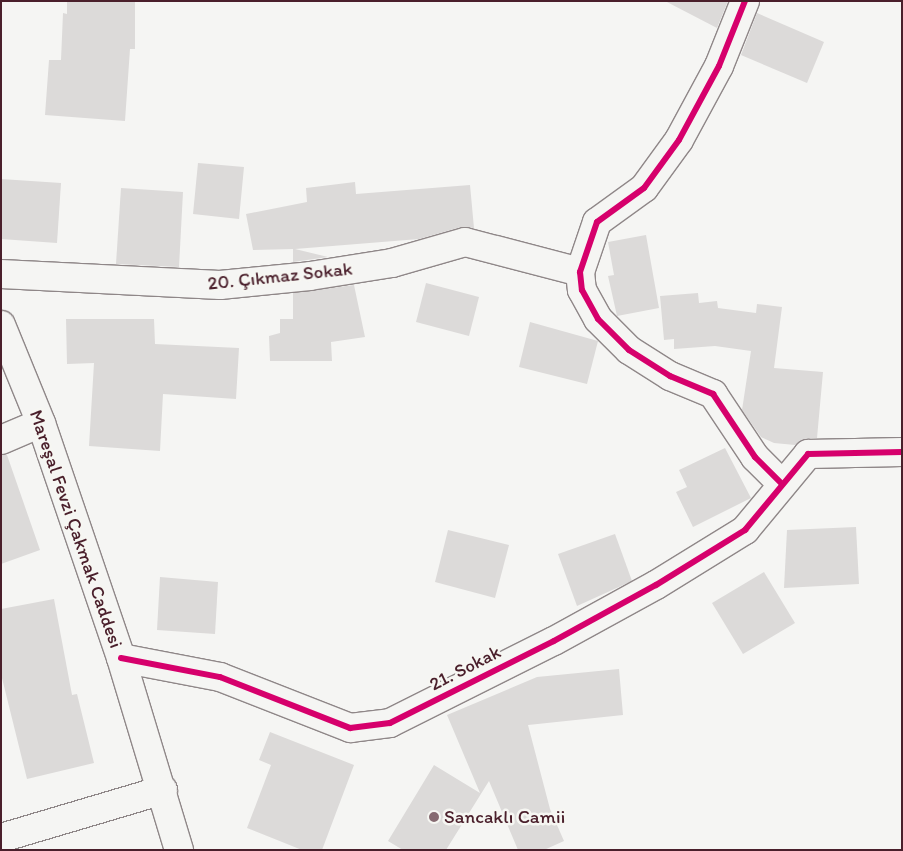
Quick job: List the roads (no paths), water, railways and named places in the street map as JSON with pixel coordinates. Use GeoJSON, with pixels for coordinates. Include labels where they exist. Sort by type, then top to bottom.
{"type":"FeatureCollection","features":[{"type":"Feature","properties":{"kind":"street"},"geometry":{"type":"LineString","coordinates":[[745,1],[719,66],[679,140],[644,188],[597,222],[580,272],[582,290],[598,319],[629,350],[670,376],[713,394],[754,457],[781,483]]}},
{"type":"Feature","properties":{"kind":"street","name":"20. Çıkmaz Sokak"},"geometry":{"type":"LineString","coordinates":[[1,274],[220,285],[310,276],[392,263],[465,242],[580,272]]}},
{"type":"Feature","properties":{"kind":"street","name":"Mareşal Fevzi Çakmak Caddesi"},"geometry":{"type":"LineString","coordinates":[[1,325],[41,424],[121,658],[163,790],[179,850]]}},
{"type":"Feature","properties":{"kind":"street"},"geometry":{"type":"LineString","coordinates":[[1,440],[41,424]]}},
{"type":"Feature","properties":{"kind":"street","name":"21. Sokak"},"geometry":{"type":"LineString","coordinates":[[121,658],[220,678],[350,728],[390,723],[656,585],[745,530],[773,498],[781,483],[808,454],[902,452]]}},
{"type":"Feature","properties":{"kind":"street"},"geometry":{"type":"LineString","coordinates":[[1,838],[163,790]]}},
{"type":"Feature","properties":{"kind":"place","name":"Sancaklı Camii"},"geometry":{"type":"Point","coordinates":[434,817]}}]}
